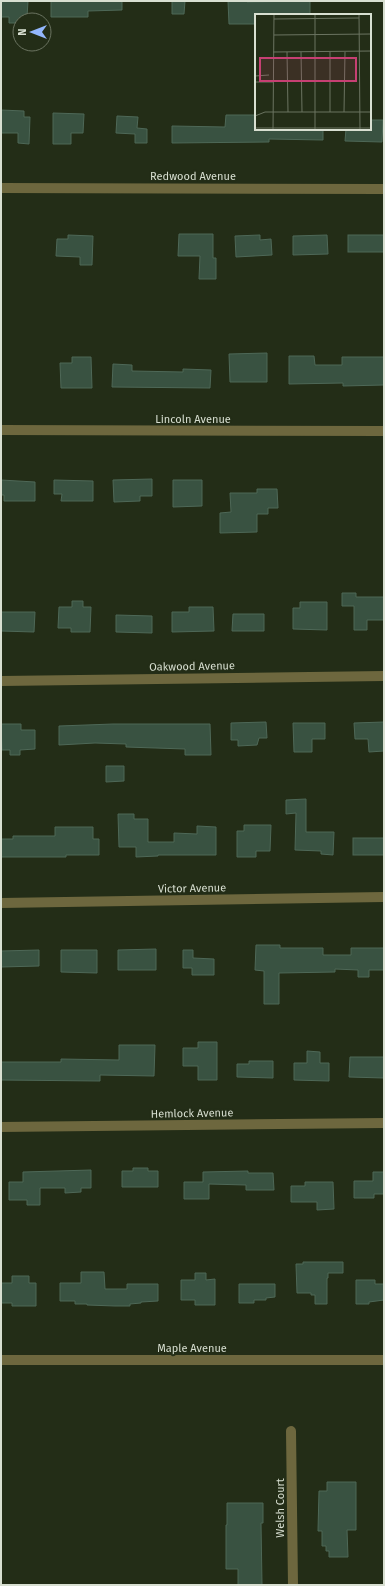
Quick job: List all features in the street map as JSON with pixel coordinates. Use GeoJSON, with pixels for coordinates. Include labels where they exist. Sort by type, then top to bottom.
{"type":"FeatureCollection","features":[{"type":"Feature","properties":{"kind":"street","name":"Redwood Avenue"},"geometry":{"type":"LineString","coordinates":[[1,188],[384,189]]}},
{"type":"Feature","properties":{"kind":"street","name":"Lincoln Avenue"},"geometry":{"type":"LineString","coordinates":[[1,430],[384,431]]}},
{"type":"Feature","properties":{"kind":"street","name":"Oakwood Avenue"},"geometry":{"type":"LineString","coordinates":[[1,681],[384,676]]}},
{"type":"Feature","properties":{"kind":"street","name":"Victor Avenue"},"geometry":{"type":"LineString","coordinates":[[1,904],[384,897]]}},
{"type":"Feature","properties":{"kind":"street","name":"Hemlock Avenue"},"geometry":{"type":"LineString","coordinates":[[1,1127],[384,1123]]}},
{"type":"Feature","properties":{"kind":"street","name":"Maple Avenue"},"geometry":{"type":"LineString","coordinates":[[1,1360],[384,1360]]}},
{"type":"Feature","properties":{"kind":"street","name":"Welsh Court"},"geometry":{"type":"LineString","coordinates":[[291,1431],[293,1585]]}},
{"type":"Feature","properties":{"kind":"building"},"geometry":{"type":"Polygon","coordinates":[[[1,1],[28,1],[27,12],[12,12],[12,23],[9,23],[9,17],[1,17],[1,1]]]}},
{"type":"Feature","properties":{"kind":"building"},"geometry":{"type":"Polygon","coordinates":[[[51,1],[122,1],[122,10],[88,11],[88,17],[52,17],[51,1]]]}},
{"type":"Feature","properties":{"kind":"building"},"geometry":{"type":"Polygon","coordinates":[[[172,1],[185,1],[184,14],[172,14],[172,1]]]}},
{"type":"Feature","properties":{"kind":"building"},"geometry":{"type":"Polygon","coordinates":[[[228,1],[310,1],[310,14],[255,14],[255,24],[229,24],[228,1]]]}},
{"type":"Feature","properties":{"kind":"building"},"geometry":{"type":"Polygon","coordinates":[[[1,110],[24,111],[24,117],[30,117],[29,144],[18,143],[18,133],[1,133],[1,110]]]}},
{"type":"Feature","properties":{"kind":"building"},"geometry":{"type":"Polygon","coordinates":[[[53,113],[84,114],[83,133],[71,133],[71,144],[53,144],[53,113]]]}},
{"type":"Feature","properties":{"kind":"building"},"geometry":{"type":"Polygon","coordinates":[[[226,115],[255,115],[255,130],[323,130],[323,140],[269,139],[269,142],[172,143],[172,126],[225,127],[226,115]]]}},
{"type":"Feature","properties":{"kind":"building"},"geometry":{"type":"Polygon","coordinates":[[[117,116],[138,117],[137,128],[147,129],[147,143],[135,143],[135,134],[116,133],[117,116]]]}},
{"type":"Feature","properties":{"kind":"building"},"geometry":{"type":"Polygon","coordinates":[[[371,120],[383,120],[382,142],[345,141],[346,130],[371,130],[371,120]]]}},
{"type":"Feature","properties":{"kind":"building"},"geometry":{"type":"Polygon","coordinates":[[[179,234],[213,234],[213,258],[216,258],[216,279],[199,279],[200,256],[178,256],[179,234]]]}},
{"type":"Feature","properties":{"kind":"building"},"geometry":{"type":"Polygon","coordinates":[[[68,235],[93,236],[92,265],[80,265],[80,257],[56,256],[57,239],[68,239],[68,235]]]}},
{"type":"Feature","properties":{"kind":"building"},"geometry":{"type":"Polygon","coordinates":[[[260,235],[260,240],[271,239],[272,255],[236,257],[235,236],[260,235]]]}},
{"type":"Feature","properties":{"kind":"building"},"geometry":{"type":"Polygon","coordinates":[[[327,235],[328,254],[293,255],[293,236],[327,235]]]}},
{"type":"Feature","properties":{"kind":"building"},"geometry":{"type":"Polygon","coordinates":[[[348,235],[384,235],[384,252],[348,252],[348,235]]]}},
{"type":"Feature","properties":{"kind":"building"},"geometry":{"type":"Polygon","coordinates":[[[267,353],[267,382],[230,382],[229,354],[267,353]]]}},
{"type":"Feature","properties":{"kind":"building"},"geometry":{"type":"Polygon","coordinates":[[[289,356],[314,356],[315,365],[342,365],[342,357],[384,357],[384,385],[343,386],[343,383],[289,384],[289,356]]]}},
{"type":"Feature","properties":{"kind":"building"},"geometry":{"type":"Polygon","coordinates":[[[72,357],[91,357],[92,388],[61,388],[60,363],[72,363],[72,357]]]}},
{"type":"Feature","properties":{"kind":"building"},"geometry":{"type":"Polygon","coordinates":[[[113,364],[132,365],[132,371],[183,372],[183,369],[211,370],[210,388],[112,387],[113,364]]]}},
{"type":"Feature","properties":{"kind":"building"},"geometry":{"type":"Polygon","coordinates":[[[152,479],[152,496],[140,496],[140,501],[114,502],[113,480],[152,479]]]}},
{"type":"Feature","properties":{"kind":"building"},"geometry":{"type":"Polygon","coordinates":[[[1,480],[35,482],[35,501],[4,501],[4,495],[1,495],[1,480]]]}},
{"type":"Feature","properties":{"kind":"building"},"geometry":{"type":"Polygon","coordinates":[[[54,480],[93,481],[93,501],[61,501],[62,494],[54,494],[54,480]]]}},
{"type":"Feature","properties":{"kind":"building"},"geometry":{"type":"Polygon","coordinates":[[[173,480],[202,480],[202,506],[173,507],[173,480]]]}},
{"type":"Feature","properties":{"kind":"building"},"geometry":{"type":"Polygon","coordinates":[[[257,489],[277,489],[278,508],[268,508],[268,514],[257,514],[257,532],[220,533],[220,513],[231,512],[230,493],[257,493],[257,489]]]}},
{"type":"Feature","properties":{"kind":"building"},"geometry":{"type":"Polygon","coordinates":[[[342,593],[356,593],[356,597],[384,597],[384,620],[367,620],[367,630],[354,630],[354,606],[342,606],[342,593]]]}},
{"type":"Feature","properties":{"kind":"building"},"geometry":{"type":"Polygon","coordinates":[[[72,601],[83,601],[83,607],[91,607],[90,632],[71,632],[71,628],[58,628],[59,607],[72,607],[72,601]]]}},
{"type":"Feature","properties":{"kind":"building"},"geometry":{"type":"Polygon","coordinates":[[[300,602],[327,602],[327,630],[293,629],[293,608],[300,608],[300,602]]]}},
{"type":"Feature","properties":{"kind":"building"},"geometry":{"type":"Polygon","coordinates":[[[189,607],[213,607],[214,631],[172,632],[172,612],[189,612],[189,607]]]}},
{"type":"Feature","properties":{"kind":"building"},"geometry":{"type":"Polygon","coordinates":[[[1,612],[35,612],[34,632],[1,631],[1,612]]]}},
{"type":"Feature","properties":{"kind":"building"},"geometry":{"type":"Polygon","coordinates":[[[233,614],[264,614],[264,631],[232,631],[233,614]]]}},
{"type":"Feature","properties":{"kind":"building"},"geometry":{"type":"Polygon","coordinates":[[[116,615],[152,616],[152,633],[116,632],[116,615]]]}},
{"type":"Feature","properties":{"kind":"building"},"geometry":{"type":"Polygon","coordinates":[[[266,722],[267,738],[259,738],[257,745],[238,746],[238,740],[231,740],[231,723],[266,722]]]}},
{"type":"Feature","properties":{"kind":"building"},"geometry":{"type":"Polygon","coordinates":[[[384,722],[384,751],[369,752],[368,739],[355,739],[354,723],[384,722]]]}},
{"type":"Feature","properties":{"kind":"building"},"geometry":{"type":"Polygon","coordinates":[[[293,723],[325,723],[325,739],[312,739],[312,752],[294,752],[293,723]]]}},
{"type":"Feature","properties":{"kind":"building"},"geometry":{"type":"Polygon","coordinates":[[[1,724],[21,724],[21,730],[35,730],[35,749],[20,750],[20,755],[10,755],[10,750],[2,750],[1,724]]]}},
{"type":"Feature","properties":{"kind":"building"},"geometry":{"type":"Polygon","coordinates":[[[113,724],[210,724],[211,755],[185,755],[185,749],[126,747],[126,744],[95,743],[59,745],[59,726],[113,724]]]}},
{"type":"Feature","properties":{"kind":"building"},"geometry":{"type":"Polygon","coordinates":[[[106,766],[124,766],[124,781],[106,782],[106,766]]]}},
{"type":"Feature","properties":{"kind":"building"},"geometry":{"type":"Polygon","coordinates":[[[306,799],[306,832],[334,832],[333,855],[321,854],[321,851],[295,850],[296,813],[286,814],[286,800],[306,799]]]}},
{"type":"Feature","properties":{"kind":"building"},"geometry":{"type":"Polygon","coordinates":[[[118,814],[134,814],[134,819],[148,819],[148,842],[174,842],[174,833],[197,834],[197,826],[216,827],[216,855],[158,855],[136,857],[136,847],[119,847],[118,814]]]}},
{"type":"Feature","properties":{"kind":"building"},"geometry":{"type":"Polygon","coordinates":[[[244,825],[271,825],[270,851],[256,851],[256,857],[237,857],[237,831],[244,831],[244,825]]]}},
{"type":"Feature","properties":{"kind":"building"},"geometry":{"type":"Polygon","coordinates":[[[55,827],[93,827],[93,839],[99,839],[99,855],[66,855],[66,857],[1,857],[1,839],[13,839],[13,836],[55,836],[55,827]]]}},
{"type":"Feature","properties":{"kind":"building"},"geometry":{"type":"Polygon","coordinates":[[[353,838],[384,838],[384,855],[353,855],[353,838]]]}},
{"type":"Feature","properties":{"kind":"building"},"geometry":{"type":"Polygon","coordinates":[[[256,945],[280,945],[280,948],[323,948],[323,955],[351,955],[351,948],[384,948],[384,970],[369,970],[369,977],[358,977],[358,970],[335,969],[335,972],[279,973],[279,1004],[264,1004],[264,971],[255,970],[256,945]]]}},
{"type":"Feature","properties":{"kind":"building"},"geometry":{"type":"Polygon","coordinates":[[[156,949],[156,970],[118,970],[118,950],[156,949]]]}},
{"type":"Feature","properties":{"kind":"building"},"geometry":{"type":"Polygon","coordinates":[[[39,950],[39,966],[1,967],[1,951],[39,950]]]}},
{"type":"Feature","properties":{"kind":"building"},"geometry":{"type":"Polygon","coordinates":[[[61,950],[97,950],[97,973],[61,972],[61,950]]]}},
{"type":"Feature","properties":{"kind":"building"},"geometry":{"type":"Polygon","coordinates":[[[183,950],[193,950],[193,958],[214,959],[214,975],[192,975],[192,968],[183,968],[183,950]]]}},
{"type":"Feature","properties":{"kind":"building"},"geometry":{"type":"Polygon","coordinates":[[[198,1042],[217,1042],[217,1080],[198,1080],[198,1066],[183,1066],[183,1048],[198,1048],[198,1042]]]}},
{"type":"Feature","properties":{"kind":"building"},"geometry":{"type":"Polygon","coordinates":[[[119,1045],[155,1045],[154,1076],[100,1075],[100,1081],[1,1080],[1,1062],[61,1062],[61,1059],[119,1060],[119,1045]]]}},
{"type":"Feature","properties":{"kind":"building"},"geometry":{"type":"Polygon","coordinates":[[[307,1051],[320,1052],[320,1063],[329,1063],[329,1081],[294,1080],[294,1063],[307,1063],[307,1051]]]}},
{"type":"Feature","properties":{"kind":"building"},"geometry":{"type":"Polygon","coordinates":[[[350,1057],[384,1057],[384,1078],[349,1077],[350,1057]]]}},
{"type":"Feature","properties":{"kind":"building"},"geometry":{"type":"Polygon","coordinates":[[[249,1061],[273,1061],[273,1078],[237,1077],[237,1064],[249,1064],[249,1061]]]}},
{"type":"Feature","properties":{"kind":"building"},"geometry":{"type":"Polygon","coordinates":[[[133,1168],[148,1168],[148,1171],[158,1171],[158,1187],[122,1187],[122,1171],[133,1171],[133,1168]]]}},
{"type":"Feature","properties":{"kind":"building"},"geometry":{"type":"Polygon","coordinates":[[[91,1170],[91,1188],[81,1188],[81,1192],[65,1193],[65,1188],[40,1188],[40,1205],[27,1205],[27,1200],[9,1200],[9,1182],[23,1182],[23,1172],[91,1170]]]}},
{"type":"Feature","properties":{"kind":"building"},"geometry":{"type":"Polygon","coordinates":[[[248,1171],[248,1173],[273,1173],[274,1190],[246,1190],[246,1185],[209,1184],[209,1199],[184,1199],[184,1182],[203,1182],[203,1172],[248,1171]]]}},
{"type":"Feature","properties":{"kind":"building"},"geometry":{"type":"Polygon","coordinates":[[[373,1172],[384,1172],[384,1194],[374,1194],[374,1198],[354,1198],[354,1181],[373,1181],[373,1172]]]}},
{"type":"Feature","properties":{"kind":"building"},"geometry":{"type":"Polygon","coordinates":[[[305,1182],[333,1182],[334,1209],[317,1210],[317,1202],[291,1202],[291,1186],[305,1186],[305,1182]]]}},
{"type":"Feature","properties":{"kind":"building"},"geometry":{"type":"Polygon","coordinates":[[[303,1262],[343,1262],[343,1273],[328,1273],[327,1304],[315,1304],[315,1295],[311,1295],[311,1293],[297,1293],[296,1264],[303,1264],[303,1262]]]}},
{"type":"Feature","properties":{"kind":"building"},"geometry":{"type":"Polygon","coordinates":[[[81,1272],[104,1272],[105,1289],[127,1289],[127,1284],[158,1284],[158,1301],[141,1302],[130,1304],[130,1306],[115,1306],[75,1304],[75,1301],[60,1301],[60,1283],[81,1283],[81,1272]]]}},
{"type":"Feature","properties":{"kind":"building"},"geometry":{"type":"Polygon","coordinates":[[[195,1273],[206,1273],[206,1280],[215,1279],[215,1305],[195,1305],[195,1300],[181,1300],[181,1280],[195,1280],[195,1273]]]}},
{"type":"Feature","properties":{"kind":"building"},"geometry":{"type":"Polygon","coordinates":[[[12,1276],[29,1276],[29,1283],[36,1283],[36,1306],[12,1306],[12,1303],[1,1303],[1,1283],[12,1283],[12,1276]]]}},
{"type":"Feature","properties":{"kind":"building"},"geometry":{"type":"Polygon","coordinates":[[[356,1280],[375,1280],[375,1284],[384,1284],[384,1300],[369,1302],[369,1304],[356,1304],[356,1280]]]}},
{"type":"Feature","properties":{"kind":"building"},"geometry":{"type":"Polygon","coordinates":[[[239,1284],[275,1284],[275,1297],[266,1298],[266,1300],[254,1300],[254,1303],[239,1303],[239,1284]]]}},
{"type":"Feature","properties":{"kind":"building"},"geometry":{"type":"Polygon","coordinates":[[[327,1482],[356,1482],[356,1530],[347,1530],[348,1557],[329,1557],[329,1551],[326,1551],[326,1546],[322,1546],[322,1531],[318,1531],[319,1491],[327,1491],[327,1482]]]}},
{"type":"Feature","properties":{"kind":"building"},"geometry":{"type":"Polygon","coordinates":[[[227,1503],[263,1503],[263,1523],[261,1523],[262,1585],[238,1585],[238,1569],[226,1569],[227,1503]]]}}]}
